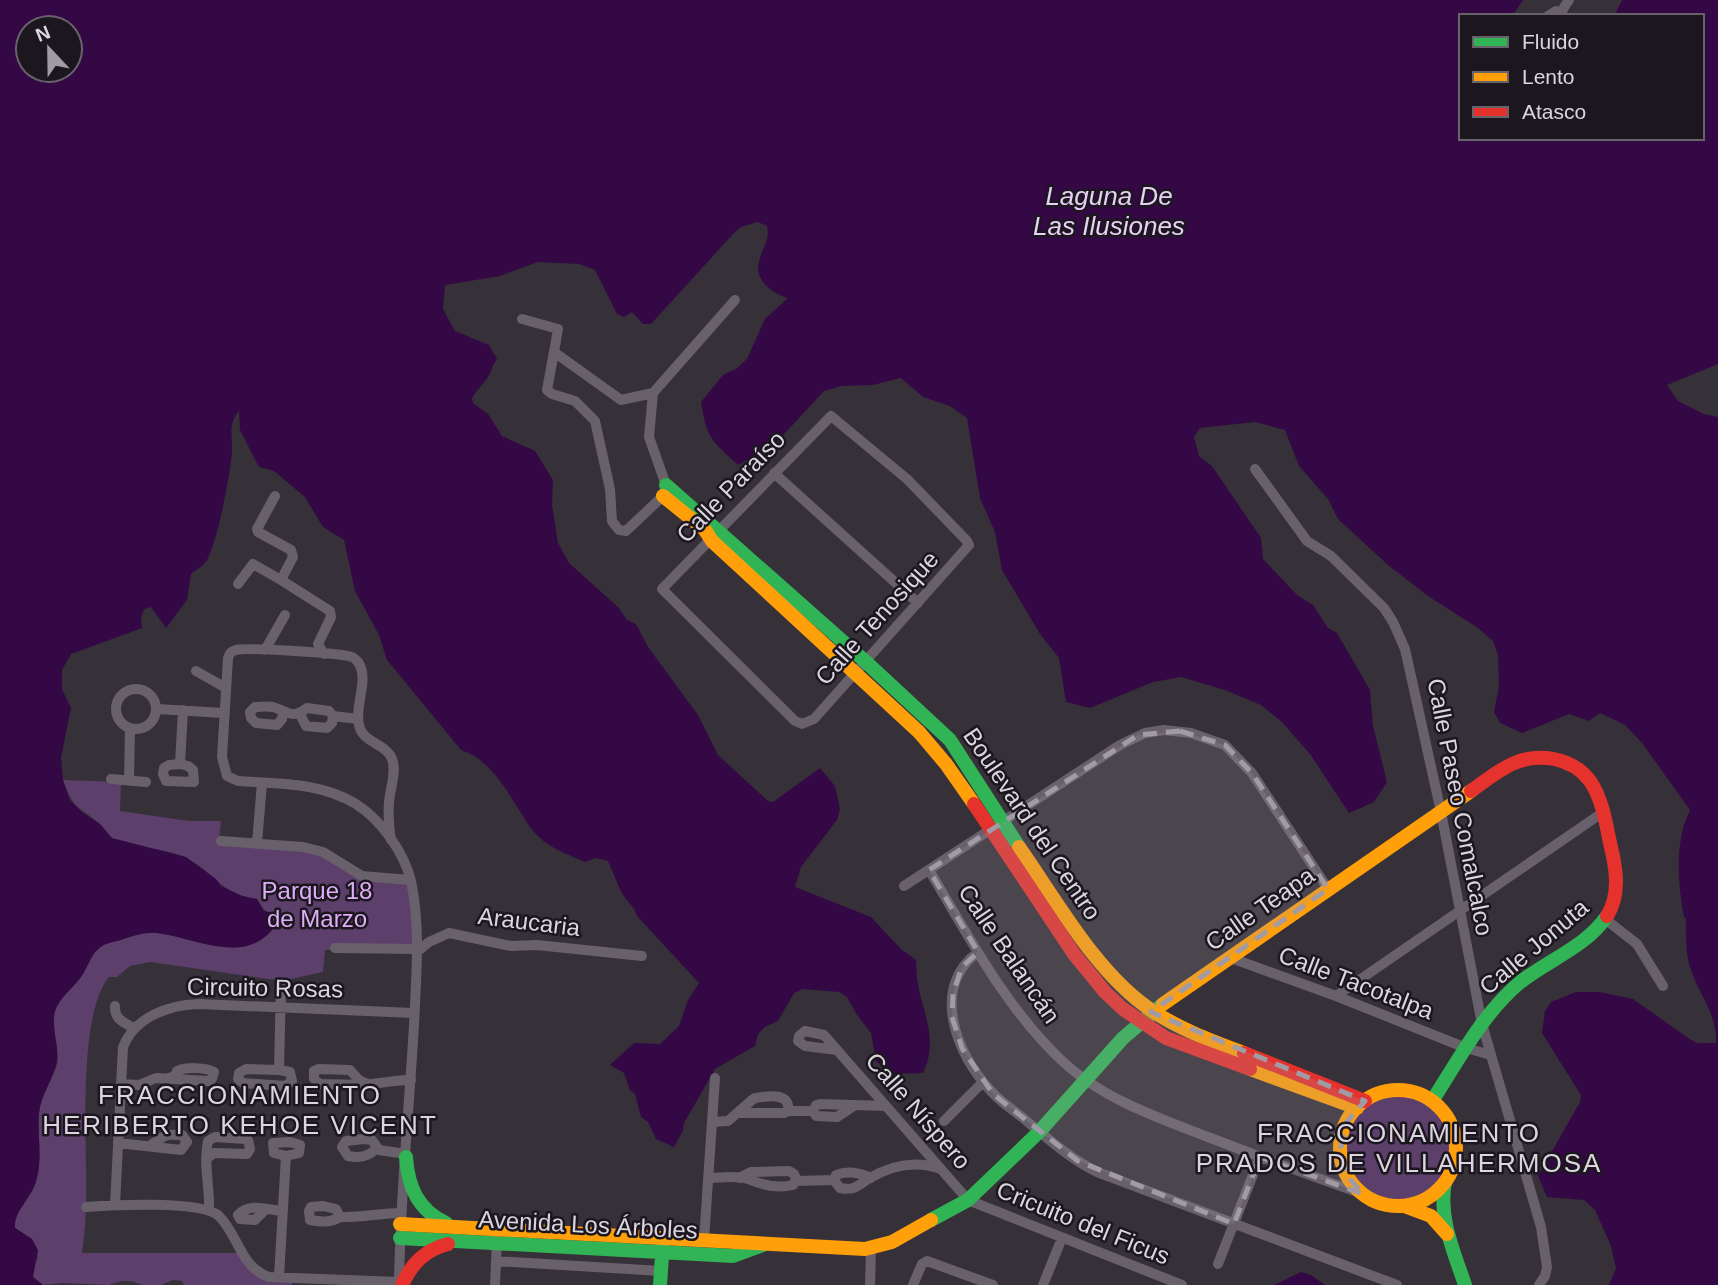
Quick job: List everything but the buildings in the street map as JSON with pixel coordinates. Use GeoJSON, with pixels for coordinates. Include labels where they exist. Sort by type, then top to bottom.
{"type":"FeatureCollection","features":[{"type":"Feature","properties":{"kind":"street"},"geometry":{"type":"LineString","coordinates":[[1563,14],[1569,0]]}},
{"type":"Feature","properties":{"kind":"street"},"geometry":{"type":"LineString","coordinates":[[554,352],[621,400],[653,393],[735,300]]}},
{"type":"Feature","properties":{"kind":"street"},"geometry":{"type":"LineString","coordinates":[[522,319],[558,328],[547,390],[575,401],[595,421],[610,489],[614,525],[622,531],[626,531],[664,490],[649,438],[653,393]]}},
{"type":"Feature","properties":{"kind":"street","name":"Calle Paraíso"},"geometry":{"type":"LineString","coordinates":[[808,723],[795,721],[662,589],[831,416],[907,479],[965,538]]}},
{"type":"Feature","properties":{"kind":"street","name":"Calle Paseo Comalcalco"},"geometry":{"type":"LineString","coordinates":[[1255,469],[1307,541],[1327,553],[1350,573],[1384,608],[1393,622],[1409,665],[1482,1024],[1541,1227],[1547,1267],[1539,1285]]}},
{"type":"Feature","properties":{"kind":"street"},"geometry":{"type":"LineString","coordinates":[[774,473],[918,603]]}},
{"type":"Feature","properties":{"kind":"street","name":"Boulevard del Centro"},"geometry":{"type":"LineString","coordinates":[[664,490],[704,523],[937,750],[1116,982],[1152,1012],[1192,1033],[1361,1105]]}},
{"type":"Feature","properties":{"kind":"street"},"geometry":{"type":"LineString","coordinates":[[275,496],[257,528],[260,534],[293,553],[281,580]]}},
{"type":"Feature","properties":{"kind":"street","name":"Boulevard del Centro"},"geometry":{"type":"LineString","coordinates":[[713,534],[866,662],[950,740],[996,825],[1078,962],[1104,992],[1139,1021],[1177,1043],[1361,1105]]}},
{"type":"Feature","properties":{"kind":"street","name":"Calle Tenosique"},"geometry":{"type":"LineString","coordinates":[[808,723],[967,550],[969,545],[965,538]]}},
{"type":"Feature","properties":{"kind":"street"},"geometry":{"type":"LineString","coordinates":[[238,584],[253,564],[330,611],[331,617],[318,644],[324,654]]}},
{"type":"Feature","properties":{"kind":"street"},"geometry":{"type":"LineString","coordinates":[[265,650],[285,615]]}},
{"type":"Feature","properties":{"kind":"street"},"geometry":{"type":"LineString","coordinates":[[391,840],[389,804],[392,759],[389,753],[364,736],[360,730],[358,719],[362,673],[358,662],[351,656],[324,654],[265,650],[236,650],[231,653],[228,658],[222,757],[227,776],[238,781],[301,785],[333,793],[360,807],[391,840],[410,880],[417,951],[400,1284]]}},
{"type":"Feature","properties":{"kind":"street"},"geometry":{"type":"LineString","coordinates":[[196,671],[226,688]]}},
{"type":"Feature","properties":{"kind":"street"},"geometry":{"type":"LineString","coordinates":[[132,690],[144,690],[155,700],[157,709],[150,723],[142,728],[130,728],[120,721],[116,705],[121,695],[132,690]]}},
{"type":"Feature","properties":{"kind":"street"},"geometry":{"type":"LineString","coordinates":[[286,713],[277,725],[256,723],[250,712],[255,707],[276,707],[286,713],[300,713],[307,708],[329,710],[333,716],[332,723],[327,728],[306,726],[300,713]]}},
{"type":"Feature","properties":{"kind":"street"},"geometry":{"type":"LineString","coordinates":[[157,709],[224,713]]}},
{"type":"Feature","properties":{"kind":"street"},"geometry":{"type":"LineString","coordinates":[[180,764],[183,710]]}},
{"type":"Feature","properties":{"kind":"street"},"geometry":{"type":"LineString","coordinates":[[333,716],[358,719]]}},
{"type":"Feature","properties":{"kind":"street"},"geometry":{"type":"LineString","coordinates":[[129,780],[130,728]]}},
{"type":"Feature","properties":{"kind":"street"},"geometry":{"type":"LineString","coordinates":[[904,886],[1138,735],[1158,730],[1191,733],[1225,745],[1244,763],[1328,889]]}},
{"type":"Feature","properties":{"kind":"street","name":"Calle Teapa"},"geometry":{"type":"LineString","coordinates":[[968,1200],[1039,1132],[1139,1021],[1511,765],[1527,759],[1545,758],[1566,764],[1585,776],[1596,793],[1602,813]]}},
{"type":"Feature","properties":{"kind":"street"},"geometry":{"type":"LineString","coordinates":[[111,779],[146,782]]}},
{"type":"Feature","properties":{"kind":"street"},"geometry":{"type":"LineString","coordinates":[[257,843],[262,783]]}},
{"type":"Feature","properties":{"kind":"street"},"geometry":{"type":"LineString","coordinates":[[1336,996],[1602,813]]}},
{"type":"Feature","properties":{"kind":"street","name":"Calle Jonuta"},"geometry":{"type":"LineString","coordinates":[[1432,1101],[1482,1024],[1515,986],[1539,967],[1590,935],[1605,919],[1614,899],[1616,879],[1602,813]]}},
{"type":"Feature","properties":{"kind":"street"},"geometry":{"type":"LineString","coordinates":[[221,841],[303,847],[323,852],[351,872],[365,877],[410,880]]}},
{"type":"Feature","properties":{"kind":"street","name":"Calle Balancán"},"geometry":{"type":"LineString","coordinates":[[929,870],[978,953],[1038,1036],[1085,1080],[1148,1114],[1363,1194]]}},
{"type":"Feature","properties":{"kind":"street"},"geometry":{"type":"LineString","coordinates":[[1605,919],[1637,944],[1664,986]]}},
{"type":"Feature","properties":{"kind":"street","name":"Araucaria"},"geometry":{"type":"LineString","coordinates":[[417,951],[449,933],[512,946],[537,945],[642,956]]}},
{"type":"Feature","properties":{"kind":"street"},"geometry":{"type":"LineString","coordinates":[[335,948],[417,951]]}},
{"type":"Feature","properties":{"kind":"street"},"geometry":{"type":"LineString","coordinates":[[978,953],[959,974],[953,993],[951,1011],[962,1048],[993,1094],[1039,1132],[1097,1172],[1397,1285]]}},
{"type":"Feature","properties":{"kind":"street","name":"Calle Tacotalpa"},"geometry":{"type":"LineString","coordinates":[[1231,958],[1466,1048],[1491,1055]]}},
{"type":"Feature","properties":{"kind":"street"},"geometry":{"type":"LineString","coordinates":[[279,1070],[281,984]]}},
{"type":"Feature","properties":{"kind":"street","name":"Circuito Rosas"},"geometry":{"type":"LineString","coordinates":[[134,1028],[159,1012],[180,1005],[414,1013]]}},
{"type":"Feature","properties":{"kind":"street"},"geometry":{"type":"LineString","coordinates":[[115,1006],[114,1013],[118,1019],[134,1028],[123,1046],[115,1205]]}},
{"type":"Feature","properties":{"kind":"street","name":"Calle Níspero"},"geometry":{"type":"LineString","coordinates":[[836,1050],[968,1200]]}},
{"type":"Feature","properties":{"kind":"street"},"geometry":{"type":"LineString","coordinates":[[246,1069],[279,1070],[288,1071],[292,1075],[291,1084],[285,1086],[243,1083],[238,1079],[239,1073],[246,1069]]}},
{"type":"Feature","properties":{"kind":"street"},"geometry":{"type":"LineString","coordinates":[[369,1084],[359,1080],[350,1070],[314,1071],[317,1083],[369,1084],[411,1080]]}},
{"type":"Feature","properties":{"kind":"street"},"geometry":{"type":"LineString","coordinates":[[121,1084],[139,1085],[153,1078],[169,1078]]}},
{"type":"Feature","properties":{"kind":"street"},"geometry":{"type":"LineString","coordinates":[[704,1240],[715,1078]]}},
{"type":"Feature","properties":{"kind":"street"},"geometry":{"type":"LineString","coordinates":[[944,1121],[983,1082]]}},
{"type":"Feature","properties":{"kind":"street"},"geometry":{"type":"LineString","coordinates":[[1452,1241],[1431,1216],[1404,1206],[1381,1203],[1363,1194],[1346,1174],[1341,1153],[1344,1128],[1361,1105],[1382,1093],[1411,1092],[1432,1101],[1447,1116],[1455,1136],[1455,1161],[1445,1182],[1443,1202],[1465,1285]]}},
{"type":"Feature","properties":{"kind":"street"},"geometry":{"type":"LineString","coordinates":[[712,1122],[725,1122],[759,1097],[784,1098],[788,1101],[788,1111]]}},
{"type":"Feature","properties":{"kind":"street"},"geometry":{"type":"LineString","coordinates":[[737,1113],[813,1111],[816,1105],[820,1104],[887,1106]]}},
{"type":"Feature","properties":{"kind":"street"},"geometry":{"type":"LineString","coordinates":[[118,1143],[151,1145]]}},
{"type":"Feature","properties":{"kind":"street"},"geometry":{"type":"LineString","coordinates":[[376,1148],[406,1156]]}},
{"type":"Feature","properties":{"kind":"street"},"geometry":{"type":"LineString","coordinates":[[279,1277],[286,1156]]}},
{"type":"Feature","properties":{"kind":"street"},"geometry":{"type":"LineString","coordinates":[[406,1156],[409,1183],[418,1202],[436,1219],[457,1227]]}},
{"type":"Feature","properties":{"kind":"street"},"geometry":{"type":"LineString","coordinates":[[1219,1264],[1260,1157]]}},
{"type":"Feature","properties":{"kind":"street"},"geometry":{"type":"LineString","coordinates":[[206,1159],[210,1190],[209,1210]]}},
{"type":"Feature","properties":{"kind":"street"},"geometry":{"type":"LineString","coordinates":[[834,1180],[840,1188],[852,1189],[890,1169],[907,1164],[927,1165],[944,1171]]}},
{"type":"Feature","properties":{"kind":"street"},"geometry":{"type":"LineString","coordinates":[[708,1178],[739,1178],[751,1172],[789,1171],[794,1174],[795,1181],[834,1180]]}},
{"type":"Feature","properties":{"kind":"street"},"geometry":{"type":"LineString","coordinates":[[834,1180],[836,1175],[842,1173],[861,1174],[871,1178]]}},
{"type":"Feature","properties":{"kind":"street"},"geometry":{"type":"LineString","coordinates":[[1404,1206],[1424,1200],[1445,1182]]}},
{"type":"Feature","properties":{"kind":"street","name":"Cricuito del Ficus"},"geometry":{"type":"LineString","coordinates":[[968,1200],[1182,1285]]}},
{"type":"Feature","properties":{"kind":"street","name":"Avenida Los Árboles"},"geometry":{"type":"LineString","coordinates":[[662,1245],[704,1240],[871,1249],[913,1231],[968,1200]]}},
{"type":"Feature","properties":{"kind":"street"},"geometry":{"type":"LineString","coordinates":[[86,1207],[115,1205],[196,1207],[209,1210],[219,1216],[254,1270],[269,1277],[400,1284]]}},
{"type":"Feature","properties":{"kind":"street"},"geometry":{"type":"LineString","coordinates":[[219,1216],[237,1215],[258,1207],[283,1211]]}},
{"type":"Feature","properties":{"kind":"street"},"geometry":{"type":"LineString","coordinates":[[340,1217],[359,1218],[382,1213],[401,1225]]}},
{"type":"Feature","properties":{"kind":"street","name":"Avenida Los Árboles"},"geometry":{"type":"LineString","coordinates":[[401,1225],[457,1227],[498,1236],[662,1245],[733,1256],[771,1243]]}},
{"type":"Feature","properties":{"kind":"street","name":"Avenida Los Árboles"},"geometry":{"type":"LineString","coordinates":[[401,1225],[472,1242],[498,1236]]}},
{"type":"Feature","properties":{"kind":"street"},"geometry":{"type":"LineString","coordinates":[[495,1285],[498,1236]]}},
{"type":"Feature","properties":{"kind":"street"},"geometry":{"type":"LineString","coordinates":[[1043,1285],[1062,1238]]}},
{"type":"Feature","properties":{"kind":"street"},"geometry":{"type":"LineString","coordinates":[[400,1284],[414,1262],[428,1251],[445,1244],[472,1242]]}},
{"type":"Feature","properties":{"kind":"street"},"geometry":{"type":"LineString","coordinates":[[496,1261],[661,1278],[662,1245]]}},
{"type":"Feature","properties":{"kind":"street"},"geometry":{"type":"LineString","coordinates":[[870,1285],[871,1249]]}},
{"type":"Feature","properties":{"kind":"street"},"geometry":{"type":"LineString","coordinates":[[913,1285],[922,1264],[927,1261],[989,1284]]}},
{"type":"Feature","properties":{"kind":"highlighted area"},"geometry":{"type":"Polygon","coordinates":[[[1180,731],[1225,745],[1252,773],[1328,889],[1151,1012],[1365,1101],[1346,1123],[1341,1148],[1346,1174],[1363,1194],[1260,1157],[1234,1224],[1078,1161],[993,1094],[962,1048],[952,1017],[953,993],[962,967],[978,952],[929,870],[1138,735],[1180,731]]]}},
{"type":"Feature","properties":{"kind":"green space","name":"Parque 18 de Marzo"},"geometry":{"type":"Polygon","coordinates":[[[63,780],[121,782],[120,811],[189,821],[221,821],[219,841],[313,851],[351,873],[409,882],[417,949],[325,950],[323,972],[282,981],[150,962],[130,966],[117,977],[109,977],[99,996],[88,1052],[85,1120],[86,1211],[82,1253],[241,1253],[254,1270],[293,1278],[292,1285],[184,1285],[182,1281],[173,1280],[161,1285],[121,1281],[109,1285],[43,1285],[33,1277],[38,1257],[32,1239],[15,1228],[15,1221],[34,1187],[38,1173],[39,1113],[56,1068],[58,1054],[54,1018],[60,1002],[81,977],[95,953],[108,943],[157,933],[235,948],[250,945],[263,938],[275,926],[257,899],[235,893],[188,859],[110,837],[100,824],[74,803],[63,780]]]}},
{"type":"Feature","properties":{"kind":"green space"},"geometry":{"type":"Polygon","coordinates":[[[1399,1090],[1421,1095],[1440,1107],[1452,1126],[1457,1148],[1452,1170],[1440,1189],[1421,1201],[1399,1206],[1377,1201],[1358,1189],[1346,1170],[1341,1148],[1346,1126],[1358,1107],[1377,1095],[1399,1090]]]}},
{"type":"Feature","properties":{"kind":"water","name":"Laguna De Las Ilusiones"},"geometry":{"type":"Polygon","coordinates":[[[0,0],[1523,0],[1513,14],[1459,14],[1459,140],[1704,140],[1704,14],[1615,14],[1622,0],[1718,0],[1718,364],[1667,385],[1678,401],[1704,414],[1718,417],[1718,1285],[1609,1285],[1616,1268],[1611,1246],[1595,1210],[1584,1200],[1547,1197],[1538,1176],[1580,1102],[1581,1095],[1542,1033],[1545,1011],[1551,1002],[1576,992],[1600,992],[1633,999],[1691,1040],[1698,1043],[1716,1043],[1714,1024],[1694,979],[1687,951],[1686,919],[1679,877],[1679,849],[1690,810],[1642,743],[1625,725],[1600,713],[1589,721],[1569,714],[1522,733],[1500,723],[1494,712],[1499,686],[1498,655],[1493,641],[1388,565],[1338,519],[1328,499],[1299,466],[1285,430],[1255,422],[1200,428],[1194,437],[1199,456],[1212,466],[1261,538],[1263,559],[1297,595],[1313,605],[1328,628],[1337,633],[1370,690],[1373,726],[1387,782],[1374,802],[1349,813],[1310,754],[1282,722],[1261,705],[1225,690],[1181,677],[1153,682],[1090,708],[1066,702],[1059,658],[1040,634],[1002,570],[995,532],[980,498],[967,418],[950,406],[923,397],[901,378],[873,385],[841,386],[824,391],[774,445],[738,465],[708,432],[701,402],[724,374],[736,369],[747,359],[765,319],[788,298],[768,288],[759,274],[759,263],[768,232],[767,226],[758,222],[741,227],[733,234],[651,324],[643,324],[632,312],[624,317],[617,314],[595,270],[579,264],[538,262],[500,276],[445,285],[443,309],[455,331],[489,345],[497,359],[488,377],[472,398],[473,403],[488,414],[502,436],[535,451],[553,480],[552,505],[558,543],[569,563],[619,608],[627,620],[636,624],[648,647],[698,715],[718,755],[768,801],[773,802],[820,768],[835,786],[840,809],[837,820],[801,867],[795,887],[871,917],[901,949],[916,960],[919,990],[930,1036],[928,1060],[923,1073],[893,1074],[876,1061],[871,1033],[847,997],[839,992],[803,989],[794,993],[778,1021],[758,1034],[755,1046],[715,1069],[684,1123],[674,1147],[656,1139],[648,1122],[641,1117],[635,1094],[630,1090],[624,1073],[610,1065],[634,1043],[660,1044],[679,1026],[688,1000],[699,983],[637,916],[622,894],[608,861],[596,858],[585,862],[538,837],[493,773],[473,755],[461,750],[387,660],[379,635],[355,591],[344,540],[323,527],[305,497],[274,471],[259,467],[240,430],[239,411],[232,426],[231,462],[218,528],[209,557],[191,574],[187,600],[166,628],[151,607],[144,609],[142,628],[71,654],[62,670],[62,689],[71,708],[61,758],[63,780],[70,800],[100,824],[112,838],[186,857],[216,879],[221,886],[242,896],[257,899],[263,910],[271,913],[275,926],[263,938],[250,945],[235,948],[157,933],[108,943],[95,953],[81,977],[63,997],[54,1018],[57,1061],[39,1113],[38,1173],[34,1187],[15,1222],[15,1228],[32,1239],[38,1250],[33,1277],[43,1285],[0,1285],[0,0]]]}},
{"type":"Feature","properties":{"kind":"water"},"geometry":{"type":"Polygon","coordinates":[[[1301,1272],[1311,1275],[1325,1285],[1274,1285],[1301,1272]]]}},
{"type":"Feature","properties":{"kind":"traffic: fast"},"geometry":{"type":"LineString","coordinates":[[666,485],[950,740],[1019,847]]}},
{"type":"Feature","properties":{"kind":"traffic: fast"},"geometry":{"type":"LineString","coordinates":[[1432,1101],[1471,1040],[1505,997],[1529,976],[1588,937],[1607,916]]}},
{"type":"Feature","properties":{"kind":"traffic: fast"},"geometry":{"type":"LineString","coordinates":[[931,1220],[968,1200],[1039,1132],[1123,1038],[1163,1004]]}},
{"type":"Feature","properties":{"kind":"traffic: fast"},"geometry":{"type":"LineString","coordinates":[[406,1157],[409,1178],[416,1196],[428,1211],[446,1223]]}},
{"type":"Feature","properties":{"kind":"traffic: fast"},"geometry":{"type":"LineString","coordinates":[[1445,1182],[1445,1221],[1465,1285]]}},
{"type":"Feature","properties":{"kind":"traffic: fast"},"geometry":{"type":"LineString","coordinates":[[400,1238],[733,1256],[763,1245]]}},
{"type":"Feature","properties":{"kind":"traffic: fast"},"geometry":{"type":"LineString","coordinates":[[660,1285],[663,1242]]}},
{"type":"Feature","properties":{"kind":"traffic: slow"},"geometry":{"type":"LineString","coordinates":[[663,496],[705,530],[712,541],[919,732],[974,804]]}},
{"type":"Feature","properties":{"kind":"traffic: slow"},"geometry":{"type":"LineString","coordinates":[[1163,1004],[1471,791]]}},
{"type":"Feature","properties":{"kind":"traffic: slow"},"geometry":{"type":"LineString","coordinates":[[1019,847],[1079,935],[1131,995],[1173,1023],[1244,1053]]}},
{"type":"Feature","properties":{"kind":"traffic: slow"},"geometry":{"type":"LineString","coordinates":[[1250,1069],[1357,1108]]}},
{"type":"Feature","properties":{"kind":"traffic: slow"},"geometry":{"type":"LineString","coordinates":[[1398,1090],[1420,1095],[1439,1107],[1451,1126],[1456,1148],[1451,1170],[1439,1189],[1420,1201],[1398,1206],[1376,1201],[1357,1189],[1345,1170],[1340,1148],[1345,1126],[1357,1107],[1376,1095],[1398,1090]]}},
{"type":"Feature","properties":{"kind":"traffic: slow"},"geometry":{"type":"LineString","coordinates":[[1404,1206],[1431,1216],[1447,1234]]}},
{"type":"Feature","properties":{"kind":"traffic: slow"},"geometry":{"type":"LineString","coordinates":[[400,1224],[865,1249],[892,1242],[931,1220]]}},
{"type":"Feature","properties":{"kind":"traffic: jam"},"geometry":{"type":"LineString","coordinates":[[1471,791],[1506,767],[1533,758],[1554,759],[1583,773],[1601,803],[1614,861],[1616,890],[1607,916]]}},
{"type":"Feature","properties":{"kind":"traffic: jam"},"geometry":{"type":"LineString","coordinates":[[974,804],[1074,954],[1105,992],[1123,1009],[1166,1038],[1250,1069]]}},
{"type":"Feature","properties":{"kind":"traffic: jam"},"geometry":{"type":"LineString","coordinates":[[1244,1053],[1365,1101]]}},
{"type":"Feature","properties":{"kind":"traffic: jam"},"geometry":{"type":"LineString","coordinates":[[402,1285],[420,1258],[448,1244]]}},
{"type":"Feature","properties":{"kind":"district","name":"FRACCIONAMIENTO HERIBERTO KEHOE VICENT"},"geometry":{"type":"Point","coordinates":[240,1110]}},
{"type":"Feature","properties":{"kind":"district","name":"FRACCIONAMIENTO PRADOS DE VILLAHERMOSA"},"geometry":{"type":"Point","coordinates":[1399,1148]}}]}
